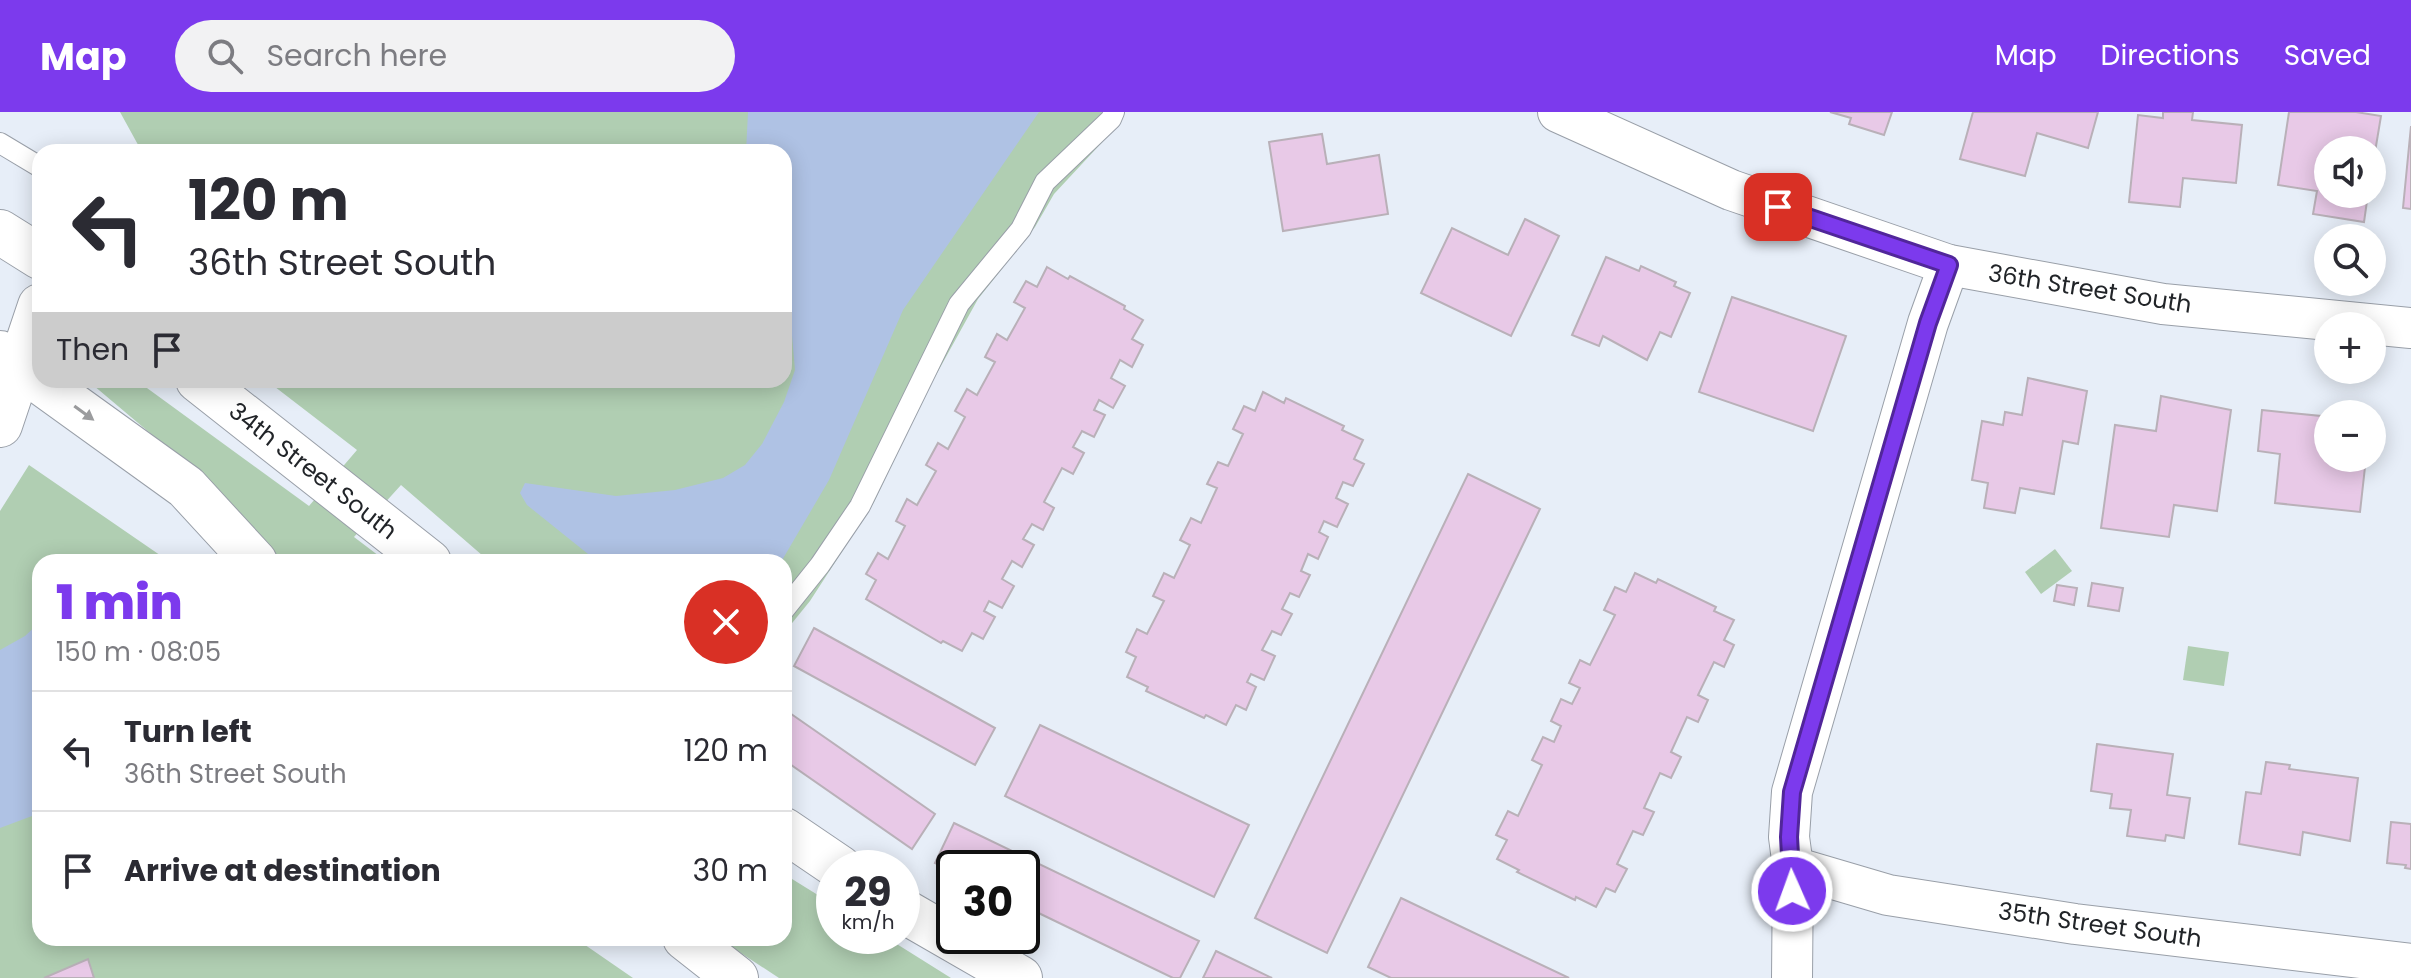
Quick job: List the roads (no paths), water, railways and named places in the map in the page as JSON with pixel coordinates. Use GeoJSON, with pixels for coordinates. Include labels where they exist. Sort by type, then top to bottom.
{"type":"FeatureCollection","features":[{"type":"Feature","properties":{"kind":"main road"},"geometry":{"type":"LineString","coordinates":[[0,232],[32,252]]}},
{"type":"Feature","properties":{"kind":"main road"},"geometry":{"type":"LineString","coordinates":[[0,425],[10,360],[32,320]]}},
{"type":"Feature","properties":{"kind":"main road"},"geometry":{"type":"LineString","coordinates":[[10,360],[32,376]]}},
{"type":"Feature","properties":{"kind":"main road"},"geometry":{"type":"LineString","coordinates":[[49,388],[186,487],[248,554]]}},
{"type":"Feature","properties":{"kind":"main road","name":"34th Street South"},"geometry":{"type":"LineString","coordinates":[[208,388],[419,554]]}},
{"type":"Feature","properties":{"kind":"main road"},"geometry":{"type":"LineString","coordinates":[[792,835],[816,852]]}},
{"type":"Feature","properties":{"kind":"main road"},"geometry":{"type":"LineString","coordinates":[[920,920],[1020,978]]}},
{"type":"Feature","properties":{"kind":"main road"},"geometry":{"type":"LineString","coordinates":[[695,946],[736,978]]}},
{"type":"Feature","properties":{"kind":"street","name":"36th Street South"},"geometry":{"type":"LineString","coordinates":[[1558,112],[1731,190],[1949,265],[2163,304],[2411,328]]}},
{"type":"Feature","properties":{"kind":"street"},"geometry":{"type":"LineString","coordinates":[[1792,978],[1793,867],[1789,837],[1792,792],[1928,323],[1949,265]]}},
{"type":"Feature","properties":{"kind":"street","name":"35th Street South"},"geometry":{"type":"LineString","coordinates":[[1793,867],[1888,895],[2075,924],[2411,964]]}},
{"type":"Feature","properties":{"kind":"lane"},"geometry":{"type":"LineString","coordinates":[[792,600],[860,506],[959,304],[1021,229],[1045,182],[1111,119],[1114,112]]}},
{"type":"Feature","properties":{"kind":"lane"},"geometry":{"type":"LineString","coordinates":[[0,143],[32,162]]}},
{"type":"Feature","properties":{"kind":"water"},"geometry":{"type":"Polygon","coordinates":[[[748,112],[1039,112],[903,310],[829,480],[786,554],[588,554],[527,505],[520,493],[525,483],[616,496],[675,490],[723,478],[745,465],[762,444],[789,388],[792,388],[795,370],[792,336],[792,144],[746,144],[748,112]]]}},
{"type":"Feature","properties":{"kind":"water"},"geometry":{"type":"Polygon","coordinates":[[[32,629],[32,816],[0,828],[0,650],[32,629]]]}}]}
